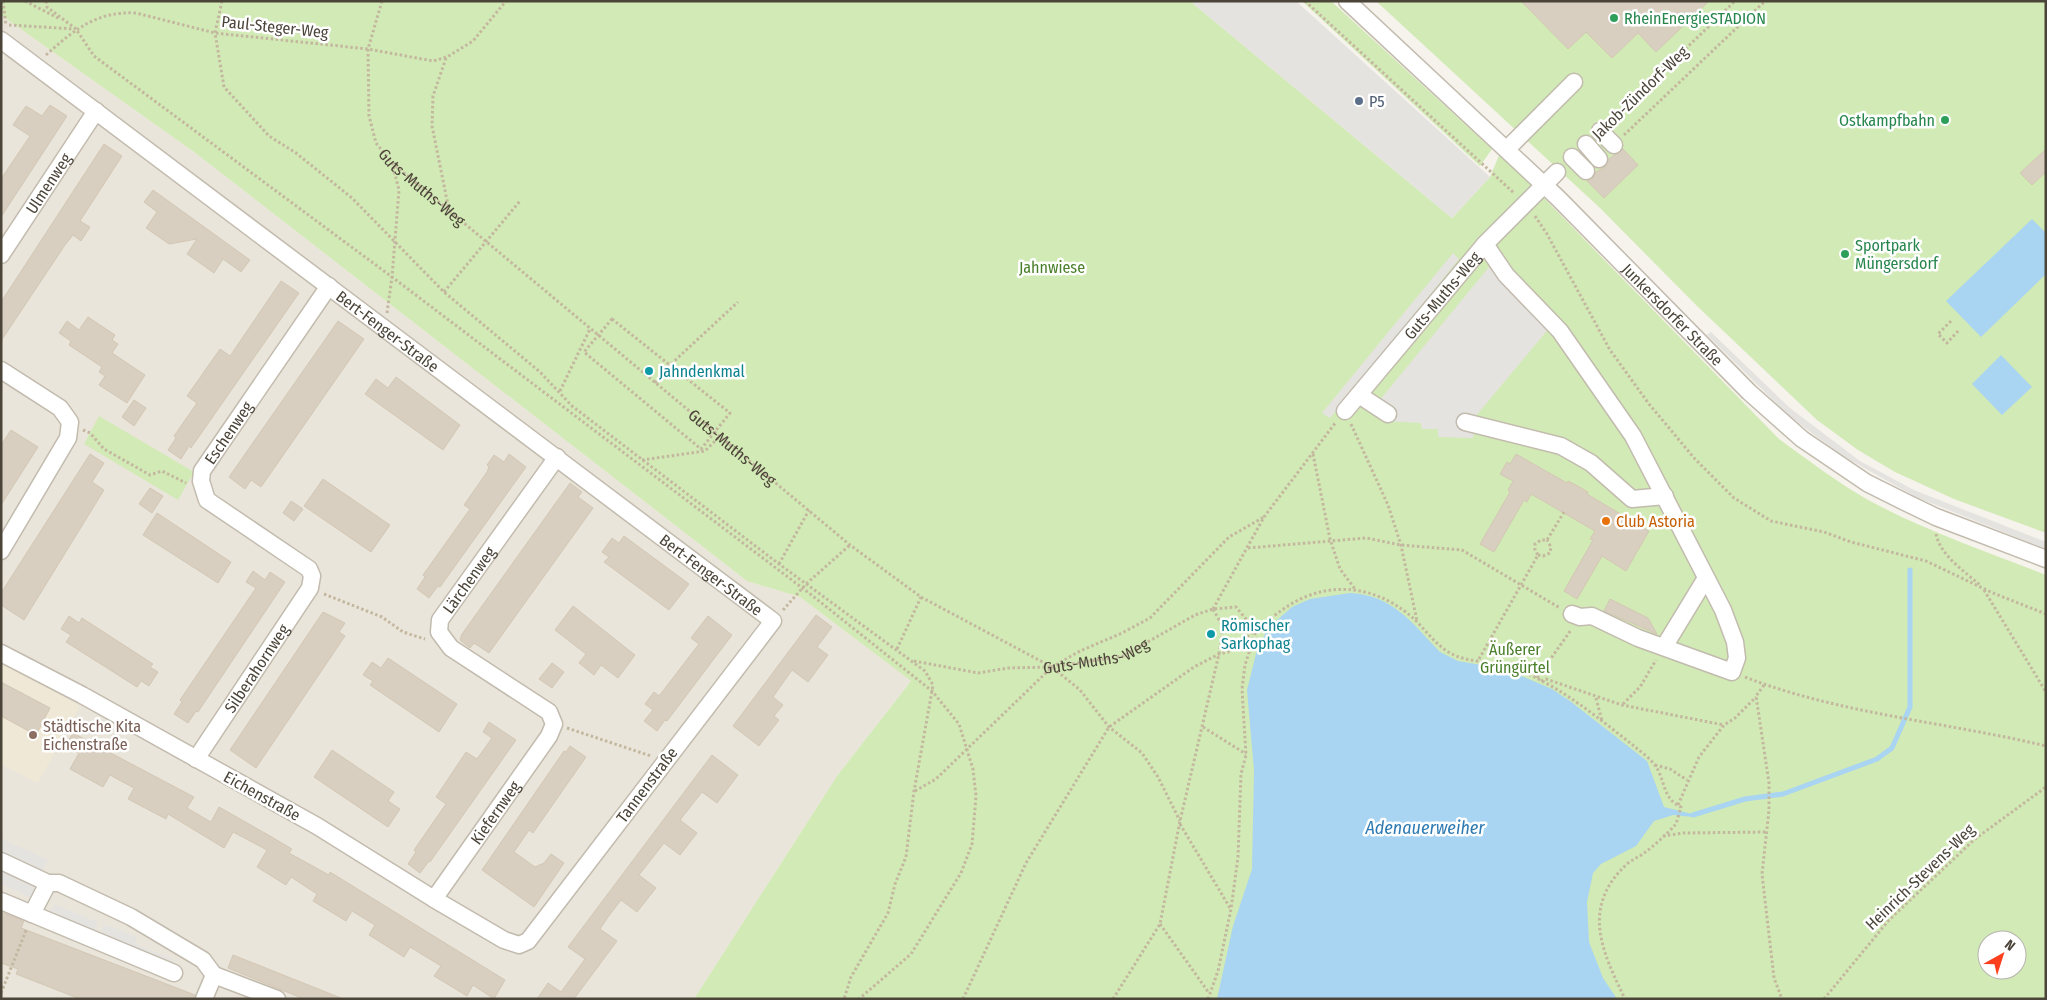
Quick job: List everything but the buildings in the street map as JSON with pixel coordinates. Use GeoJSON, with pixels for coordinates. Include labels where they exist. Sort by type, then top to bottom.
{"type":"FeatureCollection","features":[{"type":"Feature","properties":{"kind":"street","name":"Junkersdorfer Straße"},"geometry":{"type":"LineString","coordinates":[[1347,1],[1507,148],[1776,418],[1802,439],[1858,478],[1936,516],[2046,559]]}},
{"type":"Feature","properties":{"kind":"street","name":"Bert-Fenger-Straße"},"geometry":{"type":"LineString","coordinates":[[4,36],[35,65],[557,457],[773,622]]}},
{"type":"Feature","properties":{"kind":"street"},"geometry":{"type":"LineString","coordinates":[[1507,148],[1574,82]]}},
{"type":"Feature","properties":{"kind":"street","name":"Ulmenweg"},"geometry":{"type":"LineString","coordinates":[[1,256],[96,111]]}},
{"type":"Feature","properties":{"kind":"street"},"geometry":{"type":"LineString","coordinates":[[1600,131],[1614,145]]}},
{"type":"Feature","properties":{"kind":"street"},"geometry":{"type":"LineString","coordinates":[[1586,144],[1599,159]]}},
{"type":"Feature","properties":{"kind":"street"},"geometry":{"type":"LineString","coordinates":[[1572,157],[1586,171]]}},
{"type":"Feature","properties":{"kind":"street"},"geometry":{"type":"LineString","coordinates":[[1544,184],[1556,172]]}},
{"type":"Feature","properties":{"kind":"street","name":"Guts-Muths-Weg"},"geometry":{"type":"LineString","coordinates":[[1341,416],[1485,244],[1527,204],[1544,184]]}},
{"type":"Feature","properties":{"kind":"street"},"geometry":{"type":"LineString","coordinates":[[1485,244],[1506,275],[1560,331],[1633,436],[1723,610],[1735,642],[1737,658],[1732,672],[1664,647],[1592,616],[1576,616]]}},
{"type":"Feature","properties":{"kind":"street","name":"Eschenweg"},"geometry":{"type":"LineString","coordinates":[[311,582],[309,569],[207,500],[201,481],[202,471],[329,286]]}},
{"type":"Feature","properties":{"kind":"street"},"geometry":{"type":"LineString","coordinates":[[1,370],[60,408],[70,422],[68,438],[1,551]]}},
{"type":"Feature","properties":{"kind":"street"},"geometry":{"type":"LineString","coordinates":[[1359,394],[1388,414]]}},
{"type":"Feature","properties":{"kind":"street"},"geometry":{"type":"LineString","coordinates":[[1465,422],[1561,446],[1591,463],[1632,499],[1665,496]]}},
{"type":"Feature","properties":{"kind":"street","name":"Lärchenweg"},"geometry":{"type":"LineString","coordinates":[[554,724],[549,712],[451,648],[439,632],[440,620],[557,457]]}},
{"type":"Feature","properties":{"kind":"street"},"geometry":{"type":"LineString","coordinates":[[1664,647],[1706,578]]}},
{"type":"Feature","properties":{"kind":"street","name":"Silberahornweg"},"geometry":{"type":"LineString","coordinates":[[196,759],[311,582]]}},
{"type":"Feature","properties":{"kind":"street","name":"Tannenstraße"},"geometry":{"type":"LineString","coordinates":[[519,945],[528,941],[773,622]]}},
{"type":"Feature","properties":{"kind":"street","name":"Eichenstraße"},"geometry":{"type":"LineString","coordinates":[[1,653],[317,826],[434,899],[504,940],[519,945]]}},
{"type":"Feature","properties":{"kind":"street","name":"Kiefernweg"},"geometry":{"type":"LineString","coordinates":[[434,899],[548,736],[554,724]]}},
{"type":"Feature","properties":{"kind":"street"},"geometry":{"type":"LineString","coordinates":[[1,861],[48,883],[59,883],[131,917],[203,960],[214,975],[276,999]]}},
{"type":"Feature","properties":{"kind":"street"},"geometry":{"type":"LineString","coordinates":[[32,914],[48,883]]}},
{"type":"Feature","properties":{"kind":"street"},"geometry":{"type":"LineString","coordinates":[[1,901],[174,973]]}},
{"type":"Feature","properties":{"kind":"street"},"geometry":{"type":"LineString","coordinates":[[204,999],[214,975]]}},
{"type":"Feature","properties":{"kind":"path"},"geometry":{"type":"LineString","coordinates":[[4,1],[4,36],[76,29]]}},
{"type":"Feature","properties":{"kind":"path"},"geometry":{"type":"LineString","coordinates":[[25,1],[76,29]]}},
{"type":"Feature","properties":{"kind":"path"},"geometry":{"type":"LineString","coordinates":[[222,1],[215,33],[224,87],[270,136],[296,153],[352,198],[444,292],[560,391],[572,406],[779,564],[925,671],[933,685],[914,791],[906,857],[895,884],[888,913],[850,977],[844,999]]}},
{"type":"Feature","properties":{"kind":"path","name":"Guts-Muths-Weg"},"geometry":{"type":"LineString","coordinates":[[382,1],[368,49],[369,116],[376,143],[392,163],[850,545],[921,597],[1052,667],[1123,656],[1195,615],[1213,609],[1236,607],[1256,631]]}},
{"type":"Feature","properties":{"kind":"path","name":"Paul-Steger-Weg"},"geometry":{"type":"LineString","coordinates":[[35,65],[76,29],[106,15],[122,12],[136,13],[215,33],[368,49],[433,62],[473,42],[506,1]]}},
{"type":"Feature","properties":{"kind":"path"},"geometry":{"type":"LineString","coordinates":[[1305,1],[1465,150],[1527,204],[1547,234],[1610,350],[1649,404],[1689,452],[1734,498],[1771,521],[1824,532],[1851,542],[1926,561],[1982,588],[2046,614]]}},
{"type":"Feature","properties":{"kind":"path","name":"Jakob-Zündorf-Weg"},"geometry":{"type":"LineString","coordinates":[[1600,131],[1736,1]]}},
{"type":"Feature","properties":{"kind":"path"},"geometry":{"type":"LineString","coordinates":[[1614,145],[1765,1]]}},
{"type":"Feature","properties":{"kind":"path"},"geometry":{"type":"LineString","coordinates":[[446,57],[433,96],[432,126],[449,211]]}},
{"type":"Feature","properties":{"kind":"path"},"geometry":{"type":"LineString","coordinates":[[1628,132],[1632,136]]}},
{"type":"Feature","properties":{"kind":"path"},"geometry":{"type":"LineString","coordinates":[[385,328],[392,277],[398,190],[392,163]]}},
{"type":"Feature","properties":{"kind":"path"},"geometry":{"type":"LineString","coordinates":[[444,292],[520,201]]}},
{"type":"Feature","properties":{"kind":"path"},"geometry":{"type":"LineString","coordinates":[[655,383],[670,365],[738,302]]}},
{"type":"Feature","properties":{"kind":"path"},"geometry":{"type":"LineString","coordinates":[[612,318],[730,413],[701,449],[584,352],[598,335],[612,318]]}},
{"type":"Feature","properties":{"kind":"path"},"geometry":{"type":"LineString","coordinates":[[1951,321],[1938,334],[1946,342],[1960,330]]}},
{"type":"Feature","properties":{"kind":"path"},"geometry":{"type":"LineString","coordinates":[[560,391],[590,329]]}},
{"type":"Feature","properties":{"kind":"path"},"geometry":{"type":"LineString","coordinates":[[1113,999],[1160,924],[1180,822],[1219,654],[1223,627],[1213,609],[1264,517],[1341,416],[1388,505],[1401,545],[1417,622]]}},
{"type":"Feature","properties":{"kind":"path"},"geometry":{"type":"LineString","coordinates":[[70,422],[90,432],[104,449],[150,475],[162,471],[187,484],[201,481]]}},
{"type":"Feature","properties":{"kind":"path"},"geometry":{"type":"LineString","coordinates":[[642,460],[705,451],[720,436]]}},
{"type":"Feature","properties":{"kind":"path"},"geometry":{"type":"LineString","coordinates":[[1313,454],[1330,539],[1340,569],[1356,590]]}},
{"type":"Feature","properties":{"kind":"path"},"geometry":{"type":"LineString","coordinates":[[779,564],[809,510]]}},
{"type":"Feature","properties":{"kind":"path"},"geometry":{"type":"LineString","coordinates":[[1547,540],[1564,512]]}},
{"type":"Feature","properties":{"kind":"path"},"geometry":{"type":"LineString","coordinates":[[1936,516],[1938,543],[1951,559],[1982,588],[2046,692]]}},
{"type":"Feature","properties":{"kind":"path"},"geometry":{"type":"LineString","coordinates":[[914,791],[936,779],[1052,667],[1080,651],[1122,633],[1150,618],[1229,537],[1264,517]]}},
{"type":"Feature","properties":{"kind":"path"},"geometry":{"type":"LineString","coordinates":[[1248,548],[1330,539],[1366,538],[1401,545],[1462,550],[1576,616],[1537,678]]}},
{"type":"Feature","properties":{"kind":"path"},"geometry":{"type":"LineString","coordinates":[[1538,555],[1535,550],[1535,544],[1541,540],[1547,540]]}},
{"type":"Feature","properties":{"kind":"path"},"geometry":{"type":"LineString","coordinates":[[1538,555],[1543,556],[1550,553],[1551,547],[1547,540]]}},
{"type":"Feature","properties":{"kind":"path"},"geometry":{"type":"LineString","coordinates":[[773,622],[806,584],[850,545]]}},
{"type":"Feature","properties":{"kind":"path"},"geometry":{"type":"LineString","coordinates":[[1479,660],[1538,555]]}},
{"type":"Feature","properties":{"kind":"path"},"geometry":{"type":"LineString","coordinates":[[311,582],[382,617],[403,632],[429,640],[439,632]]}},
{"type":"Feature","properties":{"kind":"path"},"geometry":{"type":"LineString","coordinates":[[963,999],[1026,863],[1109,727],[1173,681],[1219,654],[1228,652],[1292,604],[1332,591],[1356,590],[1383,596],[1417,622],[1443,648],[1452,654],[1498,663],[1541,680],[1602,722],[1654,765],[1670,769],[1687,780]]}},
{"type":"Feature","properties":{"kind":"path"},"geometry":{"type":"LineString","coordinates":[[897,650],[921,597]]}},
{"type":"Feature","properties":{"kind":"path"},"geometry":{"type":"LineString","coordinates":[[1208,999],[1218,972],[1231,909],[1238,857],[1241,774],[1246,754],[1242,688],[1245,665],[1256,631]]}},
{"type":"Feature","properties":{"kind":"path"},"geometry":{"type":"LineString","coordinates":[[1622,705],[1640,687],[1664,647]]}},
{"type":"Feature","properties":{"kind":"path"},"geometry":{"type":"LineString","coordinates":[[911,660],[978,673],[1008,668],[1052,667],[1080,690],[1109,727],[1142,753],[1158,777],[1180,822],[1231,909]]}},
{"type":"Feature","properties":{"kind":"path"},"geometry":{"type":"LineString","coordinates":[[1732,672],[1764,685],[1848,706],[2046,746]]}},
{"type":"Feature","properties":{"kind":"path"},"geometry":{"type":"LineString","coordinates":[[1541,680],[1546,679],[1622,705],[1724,725]]}},
{"type":"Feature","properties":{"kind":"path"},"geometry":{"type":"LineString","coordinates":[[1625,999],[1600,941],[1598,921],[1602,902],[1612,884],[1628,863],[1645,853],[1676,822],[1687,780],[1699,757],[1724,725],[1735,718],[1764,685]]}},
{"type":"Feature","properties":{"kind":"path"},"geometry":{"type":"LineString","coordinates":[[1756,696],[1769,783],[1769,810],[1762,874],[1774,978],[1782,999]]}},
{"type":"Feature","properties":{"kind":"path"},"geometry":{"type":"LineString","coordinates":[[1596,697],[1602,722]]}},
{"type":"Feature","properties":{"kind":"path"},"geometry":{"type":"LineString","coordinates":[[554,724],[666,761]]}},
{"type":"Feature","properties":{"kind":"path"},"geometry":{"type":"LineString","coordinates":[[1203,727],[1246,754]]}},
{"type":"Feature","properties":{"kind":"path"},"geometry":{"type":"LineString","coordinates":[[1654,765],[1666,796],[1680,806]]}},
{"type":"Feature","properties":{"kind":"path","name":"Heinrich-Stevens-Weg"},"geometry":{"type":"LineString","coordinates":[[1824,999],[1889,920],[1975,839],[2046,787]]}},
{"type":"Feature","properties":{"kind":"path"},"geometry":{"type":"LineString","coordinates":[[1662,836],[1683,833],[1767,832]]}},
{"type":"Feature","properties":{"kind":"path"},"geometry":{"type":"LineString","coordinates":[[1,993],[32,914]]}},
{"type":"Feature","properties":{"kind":"path"},"geometry":{"type":"LineString","coordinates":[[1160,924],[1210,994]]}},
{"type":"Feature","properties":{"kind":"shaded area","name":"P5"},"geometry":{"type":"Polygon","coordinates":[[[1190,1],[1296,1],[1490,177],[1452,218],[1190,1]]]}},
{"type":"Feature","properties":{"kind":"shaded area"},"geometry":{"type":"Polygon","coordinates":[[[1,15],[194,152],[747,581],[800,597],[911,681],[837,776],[694,999],[1,999],[1,59],[4,60],[1,15]]]}},
{"type":"Feature","properties":{"kind":"shaded area"},"geometry":{"type":"Polygon","coordinates":[[[1453,253],[1459,259],[1330,418],[1322,413],[1453,253]]]}},
{"type":"Feature","properties":{"kind":"shaded area"},"geometry":{"type":"Polygon","coordinates":[[[1489,267],[1550,327],[1475,417],[1473,438],[1438,437],[1438,429],[1422,429],[1421,423],[1386,421],[1370,412],[1489,267]]]}},
{"type":"Feature","properties":{"kind":"shaded area"},"geometry":{"type":"Polygon","coordinates":[[[1711,332],[1790,408],[1860,461],[1914,490],[2046,542],[2046,549],[1916,497],[1841,455],[1788,415],[1707,335],[1711,332]]]}},
{"type":"Feature","properties":{"kind":"shaded area","name":"Städtische Kita Eichenstraße"},"geometry":{"type":"Polygon","coordinates":[[[1,662],[80,706],[38,783],[1,764],[1,662]]]}},
{"type":"Feature","properties":{"kind":"shaded area"},"geometry":{"type":"Polygon","coordinates":[[[1,838],[48,860],[43,870],[1,851],[1,838]]]}},
{"type":"Feature","properties":{"kind":"shaded area"},"geometry":{"type":"Polygon","coordinates":[[[1,867],[37,884],[31,898],[1,884],[1,867]]]}},
{"type":"Feature","properties":{"kind":"shaded area"},"geometry":{"type":"Polygon","coordinates":[[[54,904],[98,922],[94,932],[49,915],[54,904]]]}},
{"type":"Feature","properties":{"kind":"shaded area"},"geometry":{"type":"Polygon","coordinates":[[[104,924],[137,937],[135,944],[173,959],[175,964],[100,935],[104,924]]]}},
{"type":"Feature","properties":{"kind":"green space","name":"Äußerer Grüngürtel"},"geometry":{"type":"Polygon","coordinates":[[[1,1],[1190,1],[1452,218],[1490,177],[1500,153],[1779,439],[1846,487],[1891,512],[1957,541],[2046,575],[2046,999],[694,999],[837,776],[911,681],[800,597],[747,581],[194,152],[1,15],[1,1]]]}},
{"type":"Feature","properties":{"kind":"green space"},"geometry":{"type":"Polygon","coordinates":[[[1302,1],[1331,1],[1492,149],[1480,166],[1302,1]]]}},
{"type":"Feature","properties":{"kind":"green space","name":"Sportpark Müngersdorf"},"geometry":{"type":"Polygon","coordinates":[[[1376,1],[2046,1],[2046,533],[1954,499],[1895,472],[1858,450],[1817,420],[1697,306],[1600,208],[1376,1]]]}},
{"type":"Feature","properties":{"kind":"green space"},"geometry":{"type":"Polygon","coordinates":[[[99,416],[194,472],[178,500],[84,444],[99,416]]]}},
{"type":"Feature","properties":{"kind":"water"},"geometry":{"type":"Polygon","coordinates":[[[2032,219],[2046,233],[2046,274],[1981,337],[1946,301],[2032,219]]]}},
{"type":"Feature","properties":{"kind":"water"},"geometry":{"type":"Polygon","coordinates":[[[2001,355],[2032,387],[2002,415],[1972,384],[2001,355]]]}},
{"type":"Feature","properties":{"kind":"water","name":"Adenauerweiher"},"geometry":{"type":"Polygon","coordinates":[[[1350,593],[1365,595],[1390,605],[1411,621],[1440,652],[1458,661],[1505,669],[1552,689],[1647,761],[1664,807],[1692,814],[1693,817],[1673,815],[1654,821],[1636,846],[1601,864],[1593,873],[1587,902],[1589,942],[1603,978],[1617,999],[1217,999],[1233,926],[1252,869],[1254,770],[1247,690],[1257,650],[1268,628],[1292,607],[1310,599],[1350,593]]]}},
{"type":"Feature","properties":{"kind":"waterway"},"geometry":{"type":"LineString","coordinates":[[1693,815],[1745,799],[1783,794],[1877,759],[1892,748],[1910,707],[1910,570]]}},
{"type":"Feature","properties":{"kind":"place","name":"RheinEnergieSTADION"},"geometry":{"type":"Point","coordinates":[1614,18]}},
{"type":"Feature","properties":{"kind":"place","name":"P5"},"geometry":{"type":"Point","coordinates":[1359,101]}},
{"type":"Feature","properties":{"kind":"place","name":"Ostkampfbahn"},"geometry":{"type":"Point","coordinates":[1945,120]}},
{"type":"Feature","properties":{"kind":"place","name":"Sportpark Müngersdorf"},"geometry":{"type":"Point","coordinates":[1845,254]}},
{"type":"Feature","properties":{"kind":"place","name":"Jahndenkmal"},"geometry":{"type":"Point","coordinates":[649,371]}},
{"type":"Feature","properties":{"kind":"place","name":"Club Astoria"},"geometry":{"type":"Point","coordinates":[1606,521]}},
{"type":"Feature","properties":{"kind":"place","name":"Römischer Sarkophag"},"geometry":{"type":"Point","coordinates":[1211,634]}},
{"type":"Feature","properties":{"kind":"place","name":"Städtische Kita Eichenstraße"},"geometry":{"type":"Point","coordinates":[33,735]}},
{"type":"Feature","properties":{"kind":"park label","name":"Jahnwiese"},"geometry":{"type":"Point","coordinates":[1052,267]}}]}
